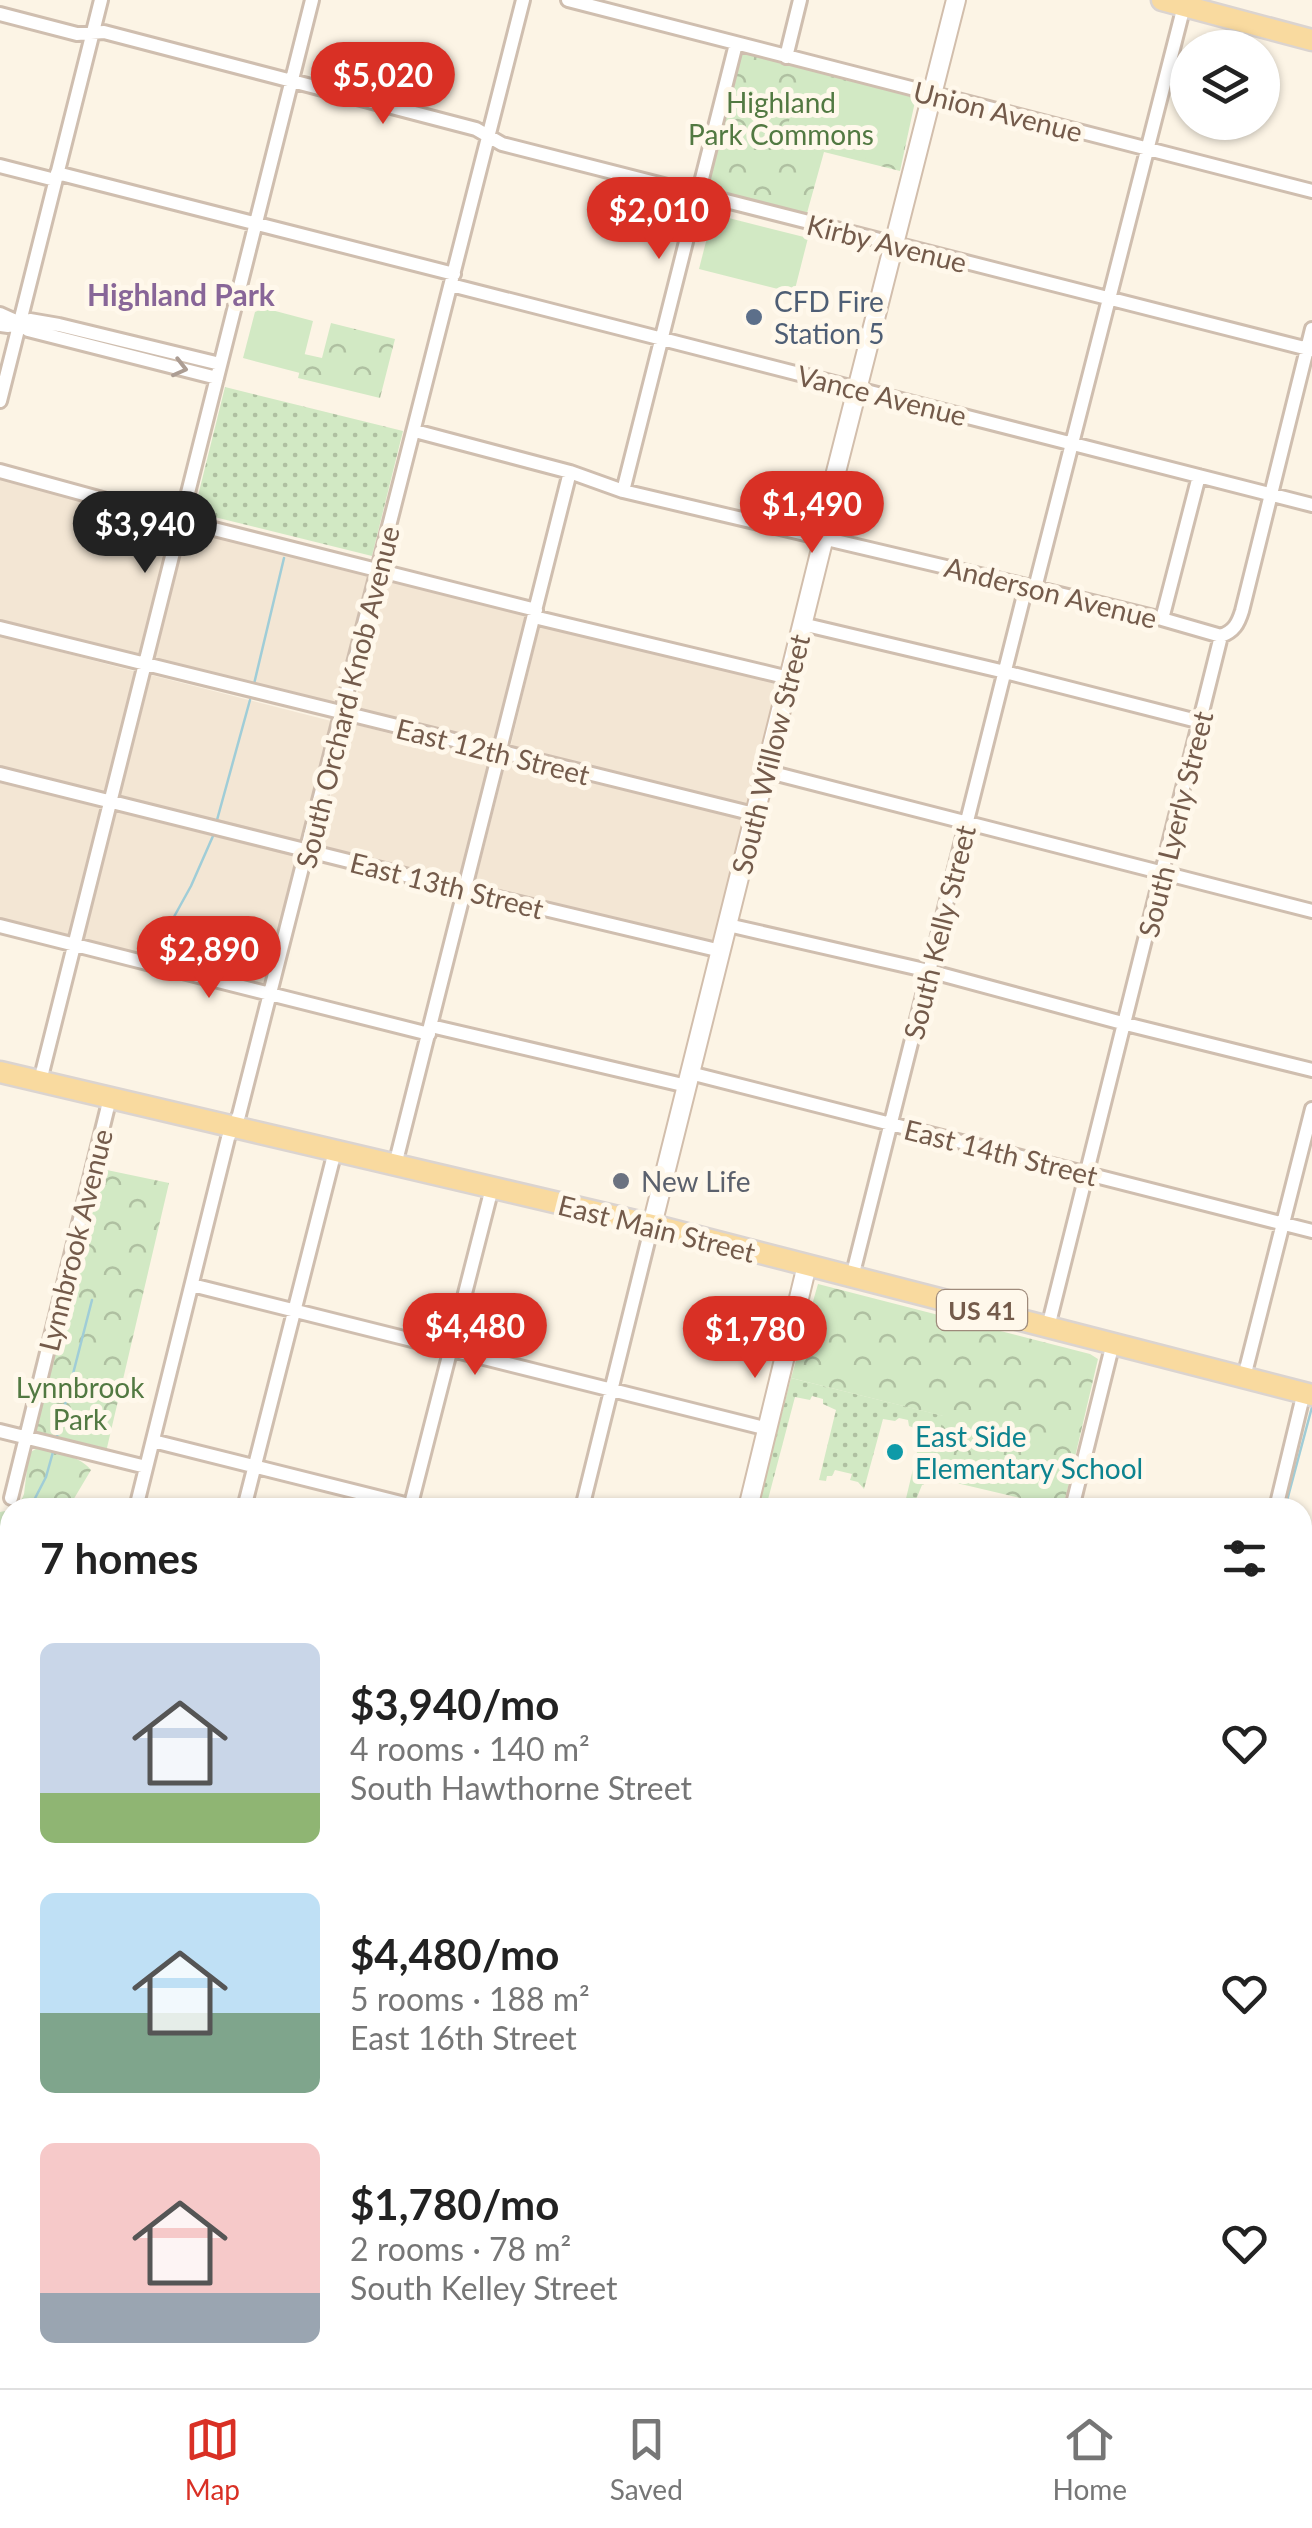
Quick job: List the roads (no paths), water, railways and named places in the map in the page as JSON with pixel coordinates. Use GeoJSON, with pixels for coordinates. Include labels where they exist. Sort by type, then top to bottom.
{"type":"FeatureCollection","features":[{"type":"Feature","properties":{"kind":"main road","name":"South Willow Street"},"geometry":{"type":"LineString","coordinates":[[652,1225],[956,0]]}},
{"type":"Feature","properties":{"kind":"main road"},"geometry":{"type":"LineString","coordinates":[[1162,0],[1185,3],[1312,40]]}},
{"type":"Feature","properties":{"kind":"main road","name":"East Main Street"},"geometry":{"type":"LineString","coordinates":[[1,1075],[652,1225],[1308,1394]]}},
{"type":"Feature","properties":{"kind":"main road"},"geometry":{"type":"LineString","coordinates":[[751,1498],[807,1265]]}},
{"type":"Feature","properties":{"kind":"street"},"geometry":{"type":"LineString","coordinates":[[0,401],[101,0]]}},
{"type":"Feature","properties":{"kind":"street"},"geometry":{"type":"LineString","coordinates":[[40,1082],[312,0]]}},
{"type":"Feature","properties":{"kind":"street","name":"South Orchard Knob Avenue"},"geometry":{"type":"LineString","coordinates":[[138,1498],[524,0]]}},
{"type":"Feature","properties":{"kind":"street","name":"Union Avenue"},"geometry":{"type":"LineString","coordinates":[[568,0],[1312,191]]}},
{"type":"Feature","properties":{"kind":"street"},"geometry":{"type":"LineString","coordinates":[[786,57],[800,0]]}},
{"type":"Feature","properties":{"kind":"street","name":"South Kelly Street"},"geometry":{"type":"LineString","coordinates":[[852,1277],[1005,672],[1073,444],[1185,3]]}},
{"type":"Feature","properties":{"kind":"street","name":"Kirby Avenue"},"geometry":{"type":"LineString","coordinates":[[0,14],[77,34],[104,32],[476,129],[500,143],[1310,349]]}},
{"type":"Feature","properties":{"kind":"street"},"geometry":{"type":"LineString","coordinates":[[622,491],[736,44]]}},
{"type":"Feature","properties":{"kind":"street","name":"Vance Avenue"},"geometry":{"type":"LineString","coordinates":[[0,166],[255,222],[662,339],[1312,505]]}},
{"type":"Feature","properties":{"kind":"street"},"geometry":{"type":"LineString","coordinates":[[0,314],[20,323]]}},
{"type":"Feature","properties":{"kind":"street"},"geometry":{"type":"LineString","coordinates":[[0,325],[30,320],[59,324],[218,371]]}},
{"type":"Feature","properties":{"kind":"street","name":"South Lyerly Street"},"geometry":{"type":"LineString","coordinates":[[1048,1326],[1221,636],[1238,625],[1312,329]]}},
{"type":"Feature","properties":{"kind":"street","name":"Anderson Avenue"},"geometry":{"type":"LineString","coordinates":[[414,432],[570,472],[622,491],[1221,636]]}},
{"type":"Feature","properties":{"kind":"street"},"geometry":{"type":"LineString","coordinates":[[0,471],[789,678]]}},
{"type":"Feature","properties":{"kind":"street"},"geometry":{"type":"LineString","coordinates":[[396,1166],[570,472]]}},
{"type":"Feature","properties":{"kind":"street"},"geometry":{"type":"LineString","coordinates":[[1162,619],[1199,476]]}},
{"type":"Feature","properties":{"kind":"street"},"geometry":{"type":"LineString","coordinates":[[802,624],[1201,722]]}},
{"type":"Feature","properties":{"kind":"street","name":"East 12th Street"},"geometry":{"type":"LineString","coordinates":[[0,628],[754,814]]}},
{"type":"Feature","properties":{"kind":"street"},"geometry":{"type":"LineString","coordinates":[[765,772],[1312,911]]}},
{"type":"Feature","properties":{"kind":"street","name":"East 13th Street"},"geometry":{"type":"LineString","coordinates":[[0,774],[720,951]]}},
{"type":"Feature","properties":{"kind":"street"},"geometry":{"type":"LineString","coordinates":[[728,924],[929,971],[1312,1070]]}},
{"type":"Feature","properties":{"kind":"street","name":"East 14th Street"},"geometry":{"type":"LineString","coordinates":[[0,926],[430,1030],[891,1124],[1312,1231]]}},
{"type":"Feature","properties":{"kind":"street","name":"Lynnbrook Avenue"},"geometry":{"type":"LineString","coordinates":[[11,1498],[110,1098]]}},
{"type":"Feature","properties":{"kind":"street"},"geometry":{"type":"LineString","coordinates":[[1244,1377],[1312,1110]]}},
{"type":"Feature","properties":{"kind":"street"},"geometry":{"type":"LineString","coordinates":[[246,1498],[335,1151]]}},
{"type":"Feature","properties":{"kind":"street"},"geometry":{"type":"LineString","coordinates":[[415,1498],[492,1188]]}},
{"type":"Feature","properties":{"kind":"street","name":"South Willow Street"},"geometry":{"type":"LineString","coordinates":[[585,1498],[652,1225]]}},
{"type":"Feature","properties":{"kind":"street"},"geometry":{"type":"LineString","coordinates":[[192,1285],[768,1429]]}},
{"type":"Feature","properties":{"kind":"street"},"geometry":{"type":"LineString","coordinates":[[1074,1498],[1113,1343]]}},
{"type":"Feature","properties":{"kind":"street"},"geometry":{"type":"LineString","coordinates":[[1279,1498],[1308,1394]]}},
{"type":"Feature","properties":{"kind":"street"},"geometry":{"type":"LineString","coordinates":[[0,1431],[146,1467]]}},
{"type":"Feature","properties":{"kind":"street"},"geometry":{"type":"LineString","coordinates":[[153,1440],[378,1498]]}},
{"type":"Feature","properties":{"kind":"waterway"},"geometry":{"type":"LineString","coordinates":[[254,684],[284,558]]}},
{"type":"Feature","properties":{"kind":"waterway"},"geometry":{"type":"LineString","coordinates":[[217,820],[250,700]]}},
{"type":"Feature","properties":{"kind":"waterway"},"geometry":{"type":"LineString","coordinates":[[154,953],[213,836]]}},
{"type":"Feature","properties":{"kind":"waterway"},"geometry":{"type":"LineString","coordinates":[[57,1436],[92,1300]]}},
{"type":"Feature","properties":{"kind":"waterway"},"geometry":{"type":"LineString","coordinates":[[1288,1498],[1312,1407]]}},
{"type":"Feature","properties":{"kind":"waterway"},"geometry":{"type":"LineString","coordinates":[[35,1498],[53,1452]]}},
{"type":"Feature","properties":{"kind":"place","name":"CFD Fire Station 5"},"geometry":{"type":"Point","coordinates":[754,317]}},
{"type":"Feature","properties":{"kind":"place","name":"New Life"},"geometry":{"type":"Point","coordinates":[621,1181]}},
{"type":"Feature","properties":{"kind":"place","name":"East Side Elementary School"},"geometry":{"type":"Point","coordinates":[895,1452]}},
{"type":"Feature","properties":{"kind":"district","name":"Highland Park"},"geometry":{"type":"Point","coordinates":[181,294]}},
{"type":"Feature","properties":{"kind":"park label","name":"Highland Park Commons"},"geometry":{"type":"Point","coordinates":[781,118]}},
{"type":"Feature","properties":{"kind":"park label","name":"Lynnbrook Park"},"geometry":{"type":"Point","coordinates":[80,1403]}}]}
